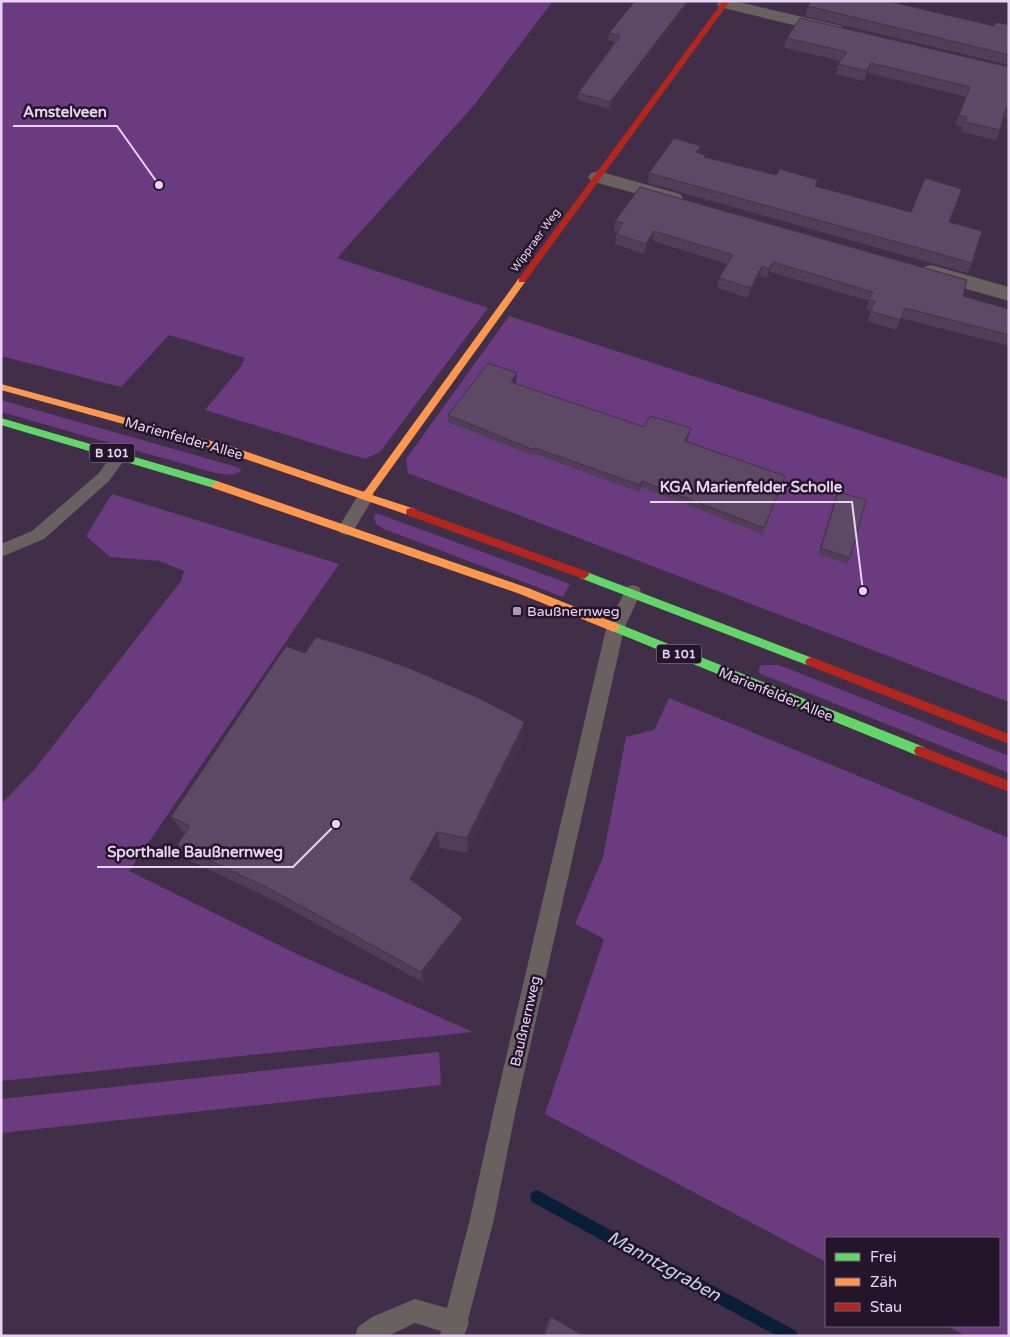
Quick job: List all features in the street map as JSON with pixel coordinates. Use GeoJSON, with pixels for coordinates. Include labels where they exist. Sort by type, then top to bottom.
{"type":"FeatureCollection","features":[{"type":"Feature","properties":{"kind":"main road","name":"Wippraer Weg"},"geometry":{"type":"LineString","coordinates":[[366,496],[442,387],[726,3]]}},
{"type":"Feature","properties":{"kind":"main road","name":"Marienfelder Allee"},"geometry":{"type":"LineString","coordinates":[[1,387],[189,439],[304,474],[457,526],[633,592],[1009,739]]}},
{"type":"Feature","properties":{"kind":"main road","name":"Marienfelder Allee"},"geometry":{"type":"LineString","coordinates":[[1,422],[222,486],[524,591],[1009,787]]}},
{"type":"Feature","properties":{"kind":"street"},"geometry":{"type":"LineString","coordinates":[[726,3],[846,32]]}},
{"type":"Feature","properties":{"kind":"street"},"geometry":{"type":"LineString","coordinates":[[598,177],[693,204]]}},
{"type":"Feature","properties":{"kind":"street"},"geometry":{"type":"LineString","coordinates":[[913,267],[1009,294]]}},
{"type":"Feature","properties":{"kind":"lane"},"geometry":{"type":"LineString","coordinates":[[1,551],[38,535],[104,477],[120,456]]}},
{"type":"Feature","properties":{"kind":"lane"},"geometry":{"type":"LineString","coordinates":[[346,529],[366,496]]}},
{"type":"Feature","properties":{"kind":"lane","name":"Baußnernweg"},"geometry":{"type":"LineString","coordinates":[[455,1329],[615,629],[633,592]]}},
{"type":"Feature","properties":{"kind":"lane"},"geometry":{"type":"LineString","coordinates":[[367,1336],[380,1326],[415,1311],[455,1329]]}},
{"type":"Feature","properties":{"kind":"shaded area"},"geometry":{"type":"Polygon","coordinates":[[[1,1],[553,1],[475,104],[337,258],[488,308],[380,452],[365,459],[205,410],[240,368],[245,358],[169,335],[121,387],[1,356],[1,1]]]}},
{"type":"Feature","properties":{"kind":"shaded area"},"geometry":{"type":"Polygon","coordinates":[[[509,316],[1009,479],[1009,702],[408,473],[406,459],[509,316]]]}},
{"type":"Feature","properties":{"kind":"shaded area"},"geometry":{"type":"Polygon","coordinates":[[[1,400],[242,470],[231,474],[212,472],[1,412],[1,400]]]}},
{"type":"Feature","properties":{"kind":"shaded area"},"geometry":{"type":"Polygon","coordinates":[[[112,494],[339,564],[129,871],[301,956],[473,1032],[1,1081],[1,804],[35,769],[181,581],[184,571],[160,561],[110,557],[86,536],[112,494]]]}},
{"type":"Feature","properties":{"kind":"shaded area"},"geometry":{"type":"Polygon","coordinates":[[[376,513],[570,584],[563,597],[384,529],[376,524],[374,517],[376,513]]]}},
{"type":"Feature","properties":{"kind":"shaded area"},"geometry":{"type":"Polygon","coordinates":[[[761,665],[778,665],[789,669],[1009,756],[1009,773],[761,674],[758,671],[761,665]]]}},
{"type":"Feature","properties":{"kind":"shaded area"},"geometry":{"type":"Polygon","coordinates":[[[669,698],[1009,838],[1009,1336],[966,1336],[949,1327],[1000,1327],[1000,1237],[825,1237],[825,1261],[545,1114],[604,939],[575,924],[603,857],[626,737],[654,730],[669,698]]]}},
{"type":"Feature","properties":{"kind":"shaded area"},"geometry":{"type":"Polygon","coordinates":[[[439,1052],[441,1085],[1,1133],[1,1099],[439,1052]]]}},
{"type":"Feature","properties":{"kind":"building"},"geometry":{"type":"Polygon","coordinates":[[[635,1],[688,1],[610,102],[578,93],[620,36],[609,33],[635,1]]]}},
{"type":"Feature","properties":{"kind":"building"},"geometry":{"type":"Polygon","coordinates":[[[811,1],[888,1],[994,26],[996,22],[1009,25],[1009,55],[808,6],[811,1]]]}},
{"type":"Feature","properties":{"kind":"building"},"geometry":{"type":"Polygon","coordinates":[[[800,18],[1009,67],[1009,109],[1006,108],[1000,130],[965,122],[967,117],[959,115],[970,87],[871,63],[867,71],[838,64],[847,52],[787,38],[800,18]]]}},
{"type":"Feature","properties":{"kind":"building"},"geometry":{"type":"Polygon","coordinates":[[[674,138],[701,146],[696,152],[705,155],[704,157],[776,175],[780,169],[818,180],[815,186],[911,212],[925,178],[962,189],[949,222],[982,231],[972,263],[649,173],[674,138]]]}},
{"type":"Feature","properties":{"kind":"building"},"geometry":{"type":"Polygon","coordinates":[[[640,187],[967,280],[963,296],[1009,309],[1009,335],[905,308],[900,320],[870,311],[875,301],[869,299],[873,292],[773,262],[769,269],[762,266],[751,288],[719,278],[733,255],[654,231],[646,244],[616,234],[623,223],[615,221],[640,187]]]}},
{"type":"Feature","properties":{"kind":"building"},"geometry":{"type":"Polygon","coordinates":[[[488,363],[517,373],[511,382],[644,427],[650,416],[691,428],[685,441],[785,476],[764,528],[642,481],[640,485],[535,448],[534,450],[448,415],[488,363]]]}},
{"type":"Feature","properties":{"kind":"building"},"geometry":{"type":"Polygon","coordinates":[[[838,492],[866,500],[850,558],[821,548],[838,492]]]}},
{"type":"Feature","properties":{"kind":"building"},"geometry":{"type":"Polygon","coordinates":[[[316,637],[409,668],[481,699],[525,722],[467,838],[437,832],[410,879],[463,918],[421,972],[268,888],[177,845],[190,826],[171,817],[286,646],[305,653],[316,637]]]}},
{"type":"Feature","properties":{"kind":"building"},"geometry":{"type":"Polygon","coordinates":[[[551,1317],[584,1336],[544,1336],[551,1317]]]}},
{"type":"Feature","properties":{"kind":"waterway","name":"Manntzgraben"},"geometry":{"type":"LineString","coordinates":[[537,1197],[791,1336]]}},
{"type":"Feature","properties":{"kind":"traffic: fast"},"geometry":{"type":"LineString","coordinates":[[1,421],[217,485]]}},
{"type":"Feature","properties":{"kind":"traffic: fast"},"geometry":{"type":"LineString","coordinates":[[584,575],[811,662]]}},
{"type":"Feature","properties":{"kind":"traffic: fast"},"geometry":{"type":"LineString","coordinates":[[614,627],[920,751]]}},
{"type":"Feature","properties":{"kind":"traffic: slow"},"geometry":{"type":"LineString","coordinates":[[366,496],[522,280]]}},
{"type":"Feature","properties":{"kind":"traffic: slow"},"geometry":{"type":"LineString","coordinates":[[1,387],[230,450],[411,512]]}},
{"type":"Feature","properties":{"kind":"traffic: slow"},"geometry":{"type":"LineString","coordinates":[[217,485],[524,591],[614,627]]}},
{"type":"Feature","properties":{"kind":"traffic: jam"},"geometry":{"type":"LineString","coordinates":[[522,280],[727,1]]}},
{"type":"Feature","properties":{"kind":"traffic: jam"},"geometry":{"type":"LineString","coordinates":[[411,512],[584,575]]}},
{"type":"Feature","properties":{"kind":"traffic: jam"},"geometry":{"type":"LineString","coordinates":[[811,662],[1009,739]]}},
{"type":"Feature","properties":{"kind":"traffic: jam"},"geometry":{"type":"LineString","coordinates":[[920,751],[1009,787]]}},
{"type":"Feature","properties":{"kind":"place","name":"Amstelveen"},"geometry":{"type":"Point","coordinates":[159,185]}},
{"type":"Feature","properties":{"kind":"place","name":"KGA Marienfelder Scholle"},"geometry":{"type":"Point","coordinates":[863,591]}},
{"type":"Feature","properties":{"kind":"place","name":"Baußnernweg"},"geometry":{"type":"Point","coordinates":[517,611]}},
{"type":"Feature","properties":{"kind":"place","name":"Sporthalle Baußnernweg"},"geometry":{"type":"Point","coordinates":[336,824]}}]}
